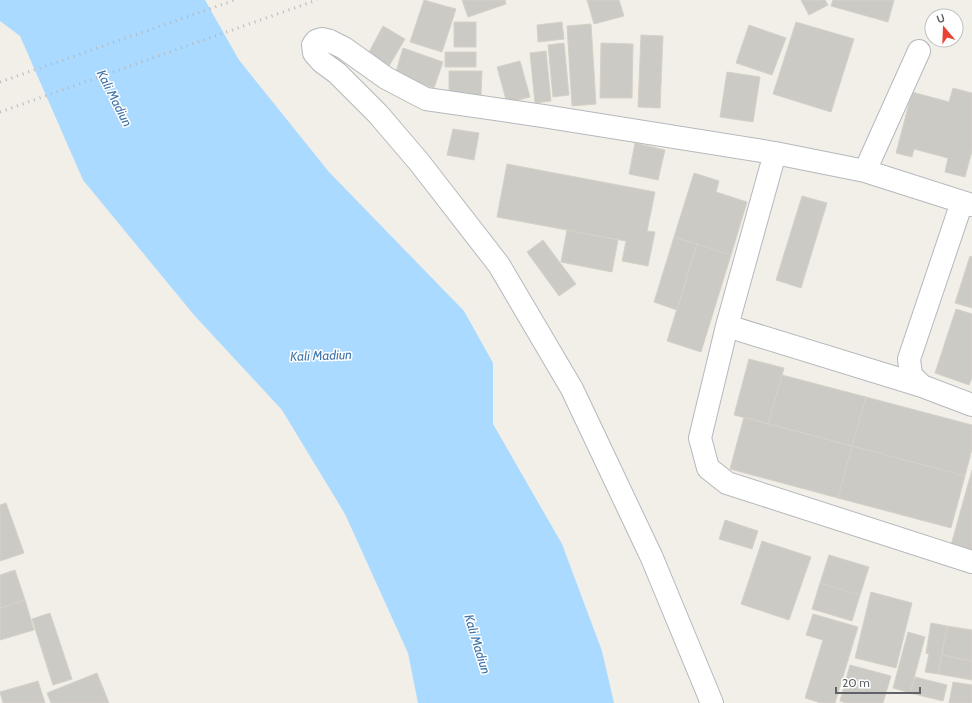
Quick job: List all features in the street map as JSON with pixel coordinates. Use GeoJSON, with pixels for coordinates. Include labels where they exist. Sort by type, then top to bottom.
{"type":"FeatureCollection","features":[{"type":"Feature","properties":{"kind":"street"},"geometry":{"type":"LineString","coordinates":[[712,703],[652,558],[572,389],[499,265],[419,162],[378,114],[336,73],[322,62],[314,53],[313,45],[316,41],[322,39],[330,40],[344,48],[386,78],[426,99],[775,153],[865,170],[967,203],[909,359],[911,375],[922,386]]}},
{"type":"Feature","properties":{"kind":"street"},"geometry":{"type":"LineString","coordinates":[[865,170],[919,51]]}},
{"type":"Feature","properties":{"kind":"street"},"geometry":{"type":"LineString","coordinates":[[775,153],[727,326],[700,438],[708,468],[727,484],[972,562]]}},
{"type":"Feature","properties":{"kind":"street"},"geometry":{"type":"LineString","coordinates":[[727,326],[922,386],[972,405]]}},
{"type":"Feature","properties":{"kind":"water","name":"Kali Madiun"},"geometry":{"type":"Polygon","coordinates":[[[0,0],[205,0],[239,60],[329,172],[464,311],[493,363],[493,424],[562,544],[602,651],[614,703],[418,703],[408,653],[345,514],[282,410],[194,315],[83,180],[20,36],[0,21],[0,0]]]}},
{"type":"Feature","properties":{"kind":"building"},"geometry":{"type":"Polygon","coordinates":[[[424,0],[456,9],[442,52],[410,42],[424,0]]]}},
{"type":"Feature","properties":{"kind":"building"},"geometry":{"type":"Polygon","coordinates":[[[462,0],[505,0],[506,4],[468,17],[462,0]]]}},
{"type":"Feature","properties":{"kind":"building"},"geometry":{"type":"Polygon","coordinates":[[[587,0],[619,0],[624,16],[594,24],[587,0]]]}},
{"type":"Feature","properties":{"kind":"building"},"geometry":{"type":"Polygon","coordinates":[[[801,0],[825,0],[828,5],[809,15],[801,0]]]}},
{"type":"Feature","properties":{"kind":"building"},"geometry":{"type":"Polygon","coordinates":[[[833,0],[894,0],[888,22],[831,6],[833,0]]]}},
{"type":"Feature","properties":{"kind":"building"},"geometry":{"type":"Polygon","coordinates":[[[454,22],[476,22],[476,47],[454,47],[454,22]]]}},
{"type":"Feature","properties":{"kind":"building"},"geometry":{"type":"Polygon","coordinates":[[[562,22],[564,39],[538,42],[537,25],[562,22]]]}},
{"type":"Feature","properties":{"kind":"building"},"geometry":{"type":"Polygon","coordinates":[[[796,22],[854,39],[831,112],[773,94],[796,22]]]}},
{"type":"Feature","properties":{"kind":"building"},"geometry":{"type":"Polygon","coordinates":[[[591,24],[596,104],[572,106],[567,26],[591,24]]]}},
{"type":"Feature","properties":{"kind":"building"},"geometry":{"type":"Polygon","coordinates":[[[749,25],[786,38],[772,75],[736,63],[749,25]]]}},
{"type":"Feature","properties":{"kind":"building"},"geometry":{"type":"Polygon","coordinates":[[[383,26],[405,39],[389,66],[368,54],[383,26]]]}},
{"type":"Feature","properties":{"kind":"building"},"geometry":{"type":"Polygon","coordinates":[[[641,35],[663,36],[660,108],[638,107],[641,35]]]}},
{"type":"Feature","properties":{"kind":"building"},"geometry":{"type":"Polygon","coordinates":[[[564,43],[569,95],[553,97],[548,45],[564,43]]]}},
{"type":"Feature","properties":{"kind":"building"},"geometry":{"type":"Polygon","coordinates":[[[601,43],[633,44],[632,98],[600,98],[601,43]]]}},
{"type":"Feature","properties":{"kind":"building"},"geometry":{"type":"Polygon","coordinates":[[[403,48],[443,62],[434,88],[395,75],[403,48]]]}},
{"type":"Feature","properties":{"kind":"building"},"geometry":{"type":"Polygon","coordinates":[[[546,51],[551,101],[535,103],[530,53],[546,51]]]}},
{"type":"Feature","properties":{"kind":"building"},"geometry":{"type":"Polygon","coordinates":[[[445,52],[476,52],[476,67],[445,67],[445,52]]]}},
{"type":"Feature","properties":{"kind":"building"},"geometry":{"type":"Polygon","coordinates":[[[520,61],[530,97],[507,103],[497,67],[520,61]]]}},
{"type":"Feature","properties":{"kind":"building"},"geometry":{"type":"Polygon","coordinates":[[[449,71],[482,71],[481,97],[449,97],[449,71]]]}},
{"type":"Feature","properties":{"kind":"building"},"geometry":{"type":"Polygon","coordinates":[[[727,72],[760,77],[753,122],[720,117],[727,72]]]}},
{"type":"Feature","properties":{"kind":"building"},"geometry":{"type":"Polygon","coordinates":[[[953,88],[972,93],[972,151],[965,177],[945,172],[948,158],[914,149],[912,157],[896,153],[912,92],[949,102],[953,88]]]}},
{"type":"Feature","properties":{"kind":"building"},"geometry":{"type":"Polygon","coordinates":[[[453,129],[479,133],[474,160],[447,155],[453,129]]]}},
{"type":"Feature","properties":{"kind":"building"},"geometry":{"type":"Polygon","coordinates":[[[635,143],[665,150],[658,180],[629,174],[635,143]]]}},
{"type":"Feature","properties":{"kind":"building"},"geometry":{"type":"Polygon","coordinates":[[[507,164],[655,192],[647,231],[655,232],[648,266],[622,261],[626,241],[497,217],[507,164]]]}},
{"type":"Feature","properties":{"kind":"building"},"geometry":{"type":"Polygon","coordinates":[[[694,173],[719,181],[716,192],[747,202],[731,255],[674,237],[694,173]]]}},
{"type":"Feature","properties":{"kind":"building"},"geometry":{"type":"Polygon","coordinates":[[[802,196],[827,203],[801,288],[776,280],[802,196]]]}},
{"type":"Feature","properties":{"kind":"building"},"geometry":{"type":"Polygon","coordinates":[[[567,230],[618,240],[612,272],[561,262],[567,230]]]}},
{"type":"Feature","properties":{"kind":"building"},"geometry":{"type":"Polygon","coordinates":[[[674,237],[697,244],[677,310],[654,302],[674,237]]]}},
{"type":"Feature","properties":{"kind":"building"},"geometry":{"type":"Polygon","coordinates":[[[543,240],[576,284],[559,296],[527,252],[543,240]]]}},
{"type":"Feature","properties":{"kind":"building"},"geometry":{"type":"Polygon","coordinates":[[[697,244],[731,255],[701,352],[667,341],[697,244]]]}},
{"type":"Feature","properties":{"kind":"building"},"geometry":{"type":"Polygon","coordinates":[[[970,256],[972,257],[972,308],[955,303],[970,256]]]}},
{"type":"Feature","properties":{"kind":"building"},"geometry":{"type":"Polygon","coordinates":[[[956,309],[972,314],[972,377],[969,385],[935,373],[956,309]]]}},
{"type":"Feature","properties":{"kind":"building"},"geometry":{"type":"Polygon","coordinates":[[[749,359],[784,368],[768,424],[734,415],[749,359]]]}},
{"type":"Feature","properties":{"kind":"building"},"geometry":{"type":"Polygon","coordinates":[[[782,375],[866,397],[852,446],[768,424],[782,375]]]}},
{"type":"Feature","properties":{"kind":"building"},"geometry":{"type":"Polygon","coordinates":[[[866,397],[972,425],[972,449],[965,476],[852,446],[866,397]]]}},
{"type":"Feature","properties":{"kind":"building"},"geometry":{"type":"Polygon","coordinates":[[[744,417],[852,446],[838,498],[730,469],[744,417]]]}},
{"type":"Feature","properties":{"kind":"building"},"geometry":{"type":"Polygon","coordinates":[[[852,446],[965,476],[951,528],[838,498],[852,446]]]}},
{"type":"Feature","properties":{"kind":"building"},"geometry":{"type":"Polygon","coordinates":[[[972,470],[972,551],[951,545],[972,470]]]}},
{"type":"Feature","properties":{"kind":"building"},"geometry":{"type":"Polygon","coordinates":[[[6,503],[24,553],[0,561],[0,505],[6,503]]]}},
{"type":"Feature","properties":{"kind":"building"},"geometry":{"type":"Polygon","coordinates":[[[725,520],[758,531],[752,549],[719,539],[725,520]]]}},
{"type":"Feature","properties":{"kind":"building"},"geometry":{"type":"Polygon","coordinates":[[[762,541],[811,557],[789,620],[741,604],[762,541]]]}},
{"type":"Feature","properties":{"kind":"building"},"geometry":{"type":"Polygon","coordinates":[[[829,555],[869,567],[860,595],[820,583],[829,555]]]}},
{"type":"Feature","properties":{"kind":"building"},"geometry":{"type":"Polygon","coordinates":[[[15,570],[25,600],[0,608],[0,575],[15,570]]]}},
{"type":"Feature","properties":{"kind":"building"},"geometry":{"type":"Polygon","coordinates":[[[820,583],[860,595],[852,621],[812,609],[820,583]]]}},
{"type":"Feature","properties":{"kind":"building"},"geometry":{"type":"Polygon","coordinates":[[[871,592],[912,603],[896,668],[855,658],[871,592]]]}},
{"type":"Feature","properties":{"kind":"building"},"geometry":{"type":"Polygon","coordinates":[[[25,600],[34,630],[0,640],[0,608],[25,600]]]}},
{"type":"Feature","properties":{"kind":"building"},"geometry":{"type":"Polygon","coordinates":[[[50,613],[72,679],[53,685],[32,619],[50,613]]]}},
{"type":"Feature","properties":{"kind":"building"},"geometry":{"type":"Polygon","coordinates":[[[813,614],[858,627],[835,703],[821,703],[805,698],[823,640],[806,635],[813,614]]]}},
{"type":"Feature","properties":{"kind":"building"},"geometry":{"type":"Polygon","coordinates":[[[931,623],[947,626],[938,674],[925,672],[929,654],[926,653],[931,623]]]}},
{"type":"Feature","properties":{"kind":"building"},"geometry":{"type":"Polygon","coordinates":[[[947,626],[972,630],[972,661],[942,655],[947,626]]]}},
{"type":"Feature","properties":{"kind":"building"},"geometry":{"type":"Polygon","coordinates":[[[908,632],[925,637],[910,693],[893,688],[908,632]]]}},
{"type":"Feature","properties":{"kind":"building"},"geometry":{"type":"Polygon","coordinates":[[[942,655],[972,661],[972,680],[938,674],[942,655]]]}},
{"type":"Feature","properties":{"kind":"building"},"geometry":{"type":"Polygon","coordinates":[[[850,665],[891,676],[883,703],[846,703],[840,701],[850,665]]]}},
{"type":"Feature","properties":{"kind":"building"},"geometry":{"type":"Polygon","coordinates":[[[97,673],[109,703],[51,703],[47,693],[97,673]]]}},
{"type":"Feature","properties":{"kind":"building"},"geometry":{"type":"Polygon","coordinates":[[[915,677],[947,685],[943,701],[910,693],[915,677]]]}},
{"type":"Feature","properties":{"kind":"building"},"geometry":{"type":"Polygon","coordinates":[[[38,681],[45,703],[3,703],[0,692],[38,681]]]}},
{"type":"Feature","properties":{"kind":"building"},"geometry":{"type":"Polygon","coordinates":[[[953,682],[972,685],[972,703],[949,703],[953,682]]]}},
{"type":"Feature","properties":{"kind":"railway"},"geometry":{"type":"LineString","coordinates":[[0,82],[235,0]]}},
{"type":"Feature","properties":{"kind":"railway"},"geometry":{"type":"LineString","coordinates":[[0,112],[317,0]]}}]}
